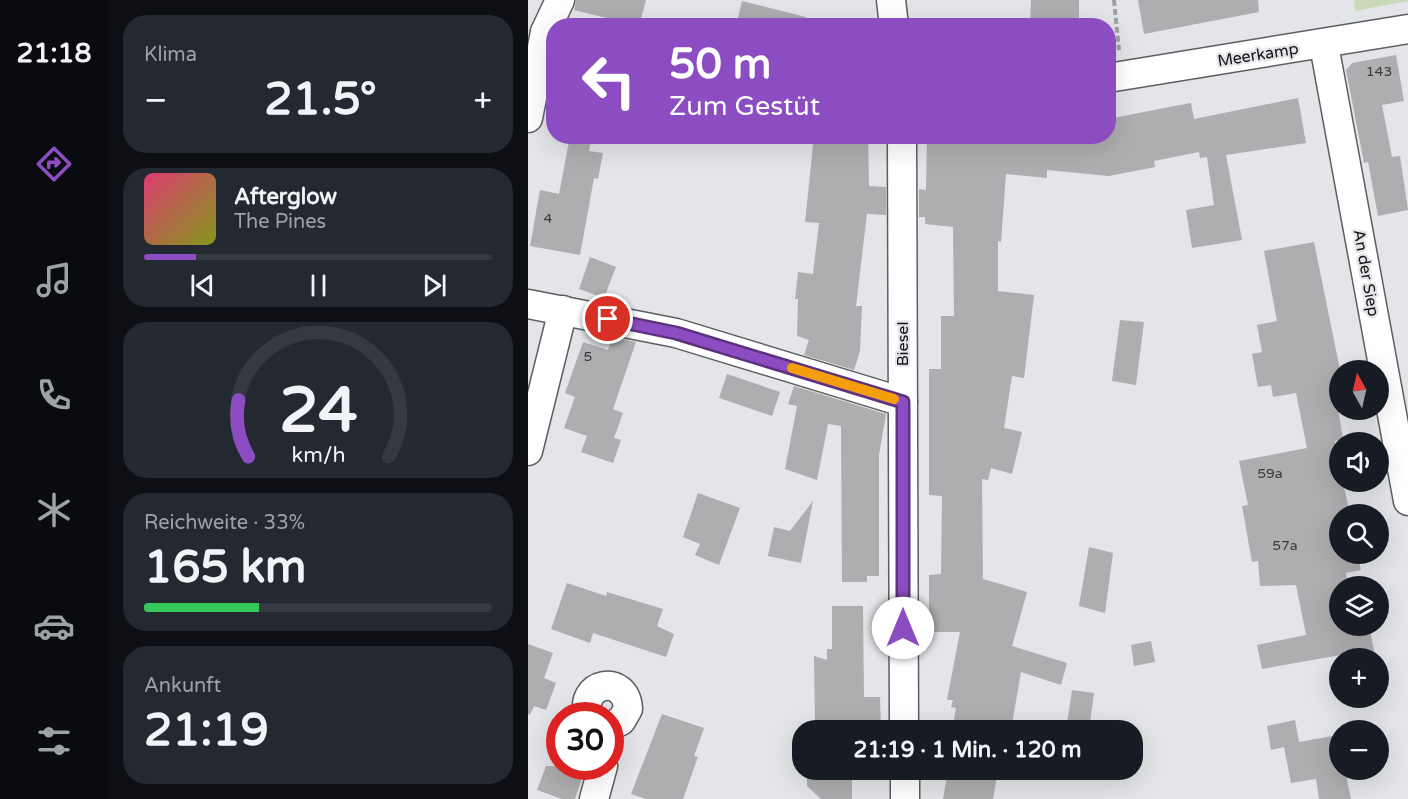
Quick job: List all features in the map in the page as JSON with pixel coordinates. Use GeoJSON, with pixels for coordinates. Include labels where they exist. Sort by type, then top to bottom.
{"type":"FeatureCollection","features":[{"type":"Feature","properties":{"kind":"street"},"geometry":{"type":"LineString","coordinates":[[554,18],[560,0]]}},
{"type":"Feature","properties":{"kind":"street"},"geometry":{"type":"LineString","coordinates":[[891,0],[893,18]]}},
{"type":"Feature","properties":{"kind":"street","name":"Meerkamp"},"geometry":{"type":"LineString","coordinates":[[1116,78],[1324,45],[1408,29]]}},
{"type":"Feature","properties":{"kind":"street"},"geometry":{"type":"LineString","coordinates":[[528,118],[546,45]]}},
{"type":"Feature","properties":{"kind":"street","name":"An der Siep"},"geometry":{"type":"LineString","coordinates":[[1324,45],[1408,501]]}},
{"type":"Feature","properties":{"kind":"street","name":"Biesel"},"geometry":{"type":"LineString","coordinates":[[902,144],[904,720]]}},
{"type":"Feature","properties":{"kind":"street"},"geometry":{"type":"LineString","coordinates":[[528,304],[676,333],[903,402]]}},
{"type":"Feature","properties":{"kind":"street"},"geometry":{"type":"LineString","coordinates":[[528,451],[563,310]]}},
{"type":"Feature","properties":{"kind":"street"},"geometry":{"type":"LineString","coordinates":[[588,702],[594,690],[604,686],[615,687],[623,692],[628,709],[624,718]]}},
{"type":"Feature","properties":{"kind":"street"},"geometry":{"type":"LineString","coordinates":[[594,799],[599,780]]}},
{"type":"Feature","properties":{"kind":"street"},"geometry":{"type":"LineString","coordinates":[[904,780],[905,799]]}},
{"type":"Feature","properties":{"kind":"path"},"geometry":{"type":"LineString","coordinates":[[1114,0],[1114,18]]}},
{"type":"Feature","properties":{"kind":"green space"},"geometry":{"type":"Polygon","coordinates":[[[1354,0],[1408,0],[1408,1],[1355,11],[1354,0]]]}},
{"type":"Feature","properties":{"kind":"building"},"geometry":{"type":"Polygon","coordinates":[[[576,0],[646,0],[641,18],[606,18],[574,10],[576,0]]]}},
{"type":"Feature","properties":{"kind":"building"},"geometry":{"type":"Polygon","coordinates":[[[1031,0],[1079,0],[1079,18],[1030,18],[1031,0]]]}},
{"type":"Feature","properties":{"kind":"building"},"geometry":{"type":"Polygon","coordinates":[[[1138,0],[1258,0],[1259,12],[1144,34],[1138,0]]]}},
{"type":"Feature","properties":{"kind":"building"},"geometry":{"type":"Polygon","coordinates":[[[742,1],[806,17],[806,18],[738,18],[742,1]]]}},
{"type":"Feature","properties":{"kind":"building"},"geometry":{"type":"Polygon","coordinates":[[[1396,55],[1404,101],[1382,105],[1392,157],[1400,156],[1408,210],[1378,216],[1368,162],[1364,163],[1346,70],[1352,63],[1396,55]]]}},
{"type":"Feature","properties":{"kind":"building"},"geometry":{"type":"Polygon","coordinates":[[[1298,98],[1306,143],[1226,155],[1242,240],[1192,248],[1186,210],[1214,205],[1207,157],[1200,158],[1199,152],[1154,161],[1155,167],[1109,176],[1047,170],[1047,178],[1006,174],[1001,242],[998,241],[998,291],[1034,295],[1024,378],[1012,376],[1004,428],[1022,432],[1012,474],[991,468],[988,480],[982,479],[983,579],[1027,592],[1012,646],[1067,663],[1061,685],[1021,672],[1013,720],[954,720],[956,708],[951,707],[953,700],[947,700],[960,632],[929,632],[929,575],[941,574],[942,496],[929,495],[929,369],[941,369],[941,316],[954,316],[953,227],[925,224],[925,217],[919,217],[919,189],[926,190],[927,144],[1116,144],[1116,117],[1191,103],[1194,119],[1298,98]]]}},
{"type":"Feature","properties":{"kind":"building"},"geometry":{"type":"Polygon","coordinates":[[[568,144],[590,144],[589,151],[603,153],[598,179],[594,178],[580,255],[530,246],[540,190],[559,194],[568,144]]]}},
{"type":"Feature","properties":{"kind":"building"},"geometry":{"type":"Polygon","coordinates":[[[813,144],[868,144],[869,186],[886,187],[886,215],[867,214],[856,306],[862,306],[860,351],[854,370],[804,355],[809,340],[797,336],[798,299],[795,299],[798,272],[813,274],[819,223],[805,222],[813,144]]]}},
{"type":"Feature","properties":{"kind":"building"},"geometry":{"type":"Polygon","coordinates":[[[1314,242],[1338,360],[1329,360],[1329,420],[1340,420],[1342,432],[1329,432],[1329,492],[1345,492],[1348,504],[1329,504],[1329,564],[1360,564],[1361,570],[1346,573],[1346,576],[1329,576],[1329,636],[1371,636],[1374,648],[1329,648],[1329,657],[1262,669],[1257,645],[1306,635],[1296,585],[1260,586],[1258,561],[1252,562],[1242,506],[1248,505],[1239,461],[1307,448],[1296,393],[1273,397],[1271,385],[1258,387],[1252,354],[1262,352],[1257,325],[1277,321],[1264,251],[1314,242]]]}},
{"type":"Feature","properties":{"kind":"building"},"geometry":{"type":"Polygon","coordinates":[[[590,257],[616,267],[604,298],[579,289],[590,257]]]}},
{"type":"Feature","properties":{"kind":"building"},"geometry":{"type":"Polygon","coordinates":[[[1120,320],[1144,322],[1136,385],[1112,381],[1120,320]]]}},
{"type":"Feature","properties":{"kind":"building"},"geometry":{"type":"Polygon","coordinates":[[[612,337],[636,342],[613,409],[623,413],[614,438],[621,440],[613,463],[581,452],[587,436],[564,428],[575,397],[565,393],[583,342],[608,350],[612,337]]]}},
{"type":"Feature","properties":{"kind":"building"},"geometry":{"type":"Polygon","coordinates":[[[727,374],[780,392],[772,416],[719,398],[727,374]]]}},
{"type":"Feature","properties":{"kind":"building"},"geometry":{"type":"Polygon","coordinates":[[[794,386],[886,414],[879,455],[879,576],[867,576],[867,582],[842,582],[841,426],[828,424],[817,480],[785,469],[797,406],[788,404],[794,386]]]}},
{"type":"Feature","properties":{"kind":"building"},"geometry":{"type":"Polygon","coordinates":[[[698,493],[740,508],[719,565],[695,555],[700,544],[683,537],[698,493]]]}},
{"type":"Feature","properties":{"kind":"building"},"geometry":{"type":"Polygon","coordinates":[[[813,501],[801,563],[768,556],[774,527],[790,531],[813,501]]]}},
{"type":"Feature","properties":{"kind":"building"},"geometry":{"type":"Polygon","coordinates":[[[1089,547],[1113,553],[1105,613],[1079,606],[1089,547]]]}},
{"type":"Feature","properties":{"kind":"building"},"geometry":{"type":"Polygon","coordinates":[[[567,583],[606,596],[607,592],[663,609],[657,626],[674,634],[666,657],[593,633],[590,643],[551,629],[567,583]]]}},
{"type":"Feature","properties":{"kind":"building"},"geometry":{"type":"Polygon","coordinates":[[[832,606],[863,606],[864,697],[880,697],[881,720],[815,720],[814,656],[827,660],[827,649],[832,649],[832,606]]]}},
{"type":"Feature","properties":{"kind":"building"},"geometry":{"type":"Polygon","coordinates":[[[1151,641],[1155,662],[1134,666],[1131,645],[1151,641]]]}},
{"type":"Feature","properties":{"kind":"building"},"geometry":{"type":"Polygon","coordinates":[[[528,644],[553,653],[544,678],[556,683],[549,702],[546,702],[546,710],[534,706],[530,715],[528,714],[528,644]]]}},
{"type":"Feature","properties":{"kind":"building"},"geometry":{"type":"Polygon","coordinates":[[[1072,690],[1094,693],[1090,720],[1068,720],[1072,690]]]}},
{"type":"Feature","properties":{"kind":"building"},"geometry":{"type":"Polygon","coordinates":[[[662,714],[704,728],[694,756],[698,757],[683,799],[646,799],[631,794],[662,714]]]}},
{"type":"Feature","properties":{"kind":"building"},"geometry":{"type":"Polygon","coordinates":[[[1295,720],[1299,742],[1329,737],[1329,780],[1347,780],[1351,799],[1319,799],[1316,779],[1291,783],[1284,747],[1271,750],[1267,726],[1295,720]]]}},
{"type":"Feature","properties":{"kind":"building"},"geometry":{"type":"Polygon","coordinates":[[[546,766],[546,780],[581,780],[575,799],[562,799],[537,790],[546,766]]]}},
{"type":"Feature","properties":{"kind":"building"},"geometry":{"type":"Polygon","coordinates":[[[807,780],[852,780],[852,799],[821,799],[807,786],[807,780]]]}},
{"type":"Feature","properties":{"kind":"building"},"geometry":{"type":"Polygon","coordinates":[[[946,780],[996,780],[993,799],[943,799],[946,780]]]}},
{"type":"Feature","properties":{"kind":"slow traffic"},"geometry":{"type":"LineString","coordinates":[[792,368],[894,399]]}},
{"type":"Feature","properties":{"kind":"route"},"geometry":{"type":"LineString","coordinates":[[608,319],[676,333],[903,402],[903,628]]}}]}
